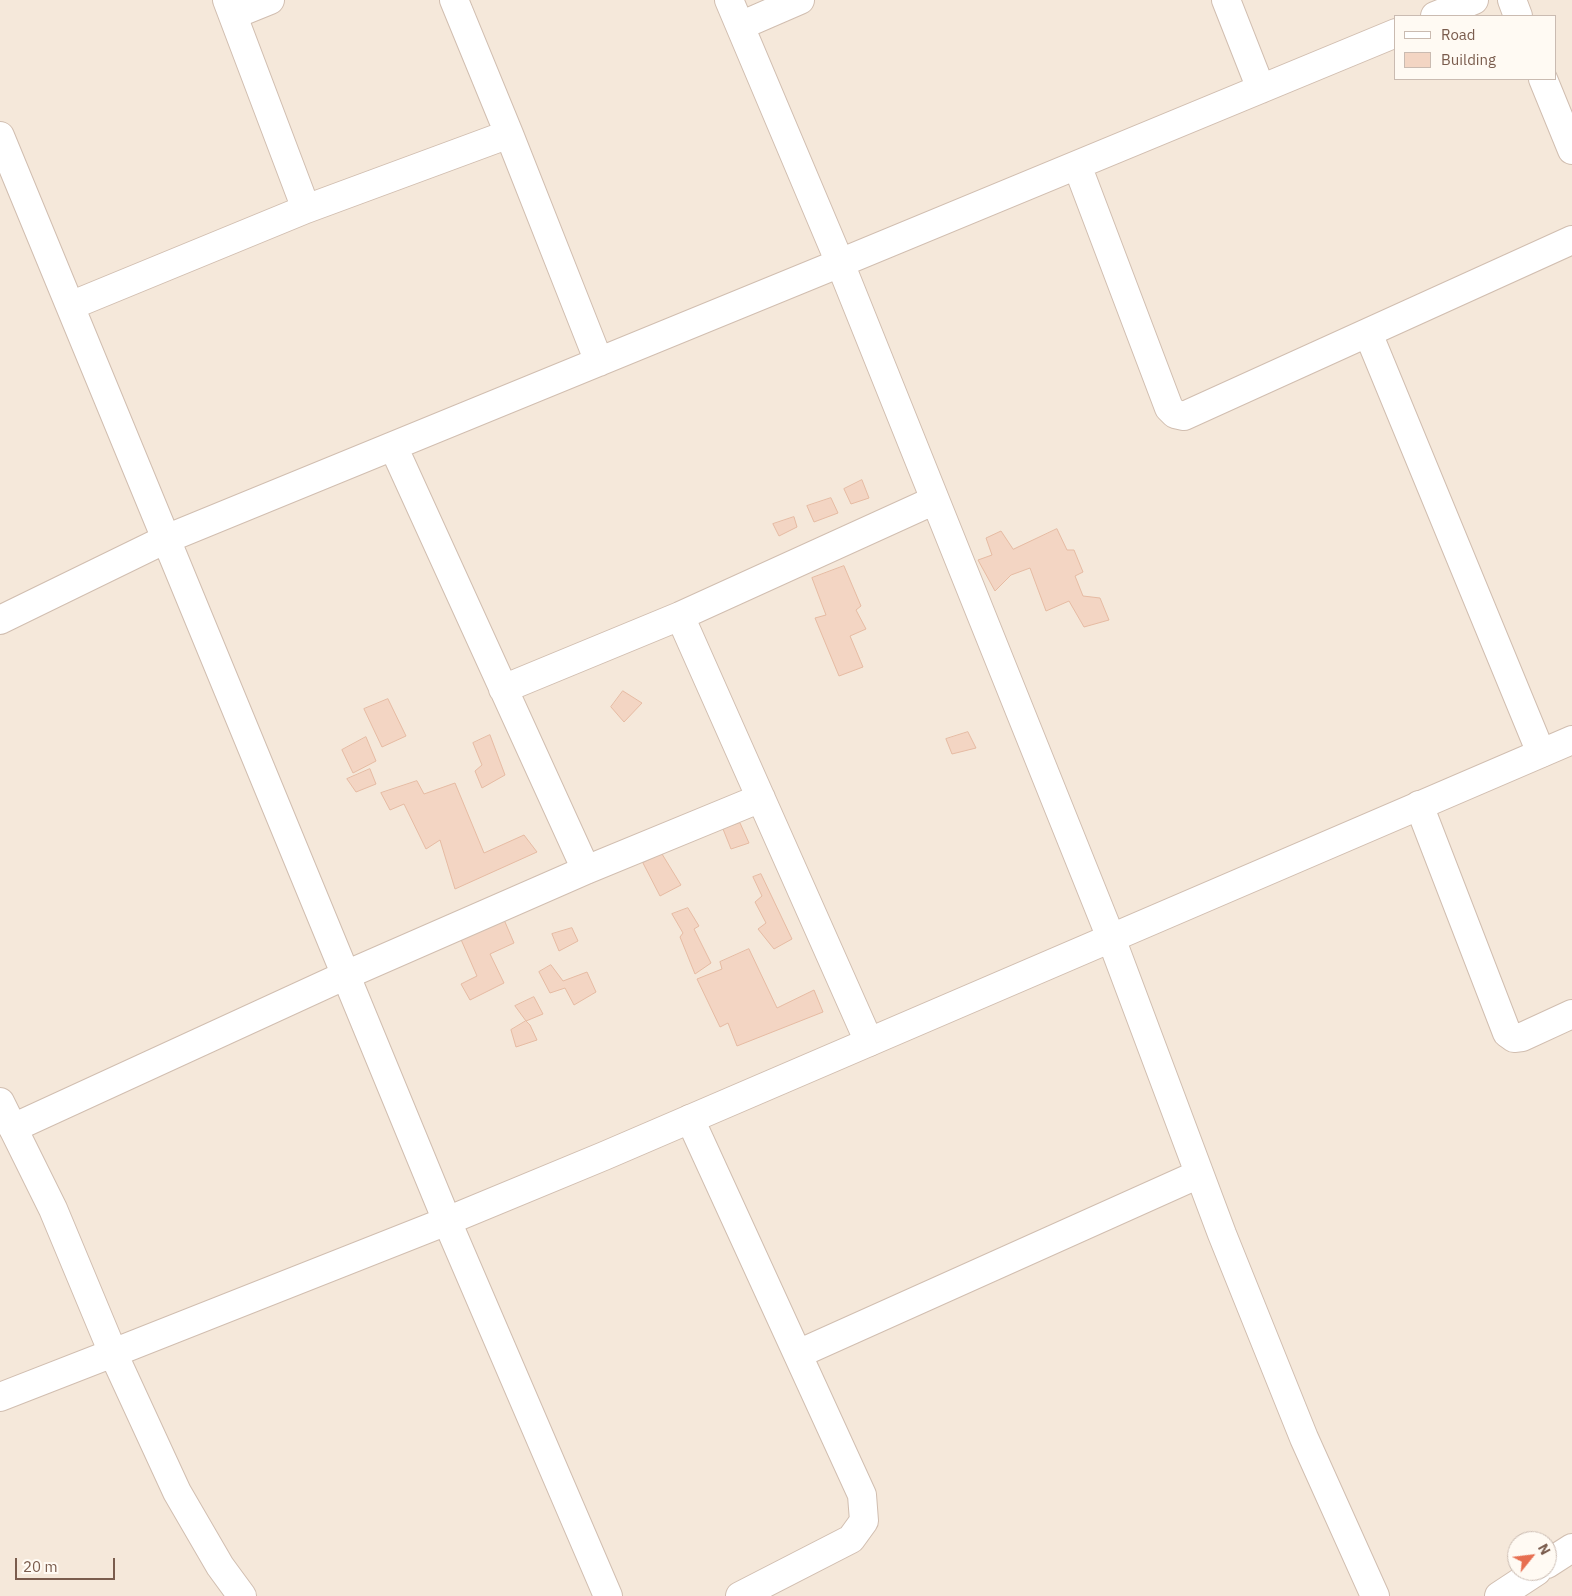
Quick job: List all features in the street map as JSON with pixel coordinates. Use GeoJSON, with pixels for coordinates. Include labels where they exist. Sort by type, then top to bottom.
{"type":"FeatureCollection","features":[{"type":"Feature","properties":{"kind":"street"},"geometry":{"type":"LineString","coordinates":[[270,0],[230,7],[306,208]]}},
{"type":"Feature","properties":{"kind":"street"},"geometry":{"type":"LineString","coordinates":[[454,0],[599,362]]}},
{"type":"Feature","properties":{"kind":"street"},"geometry":{"type":"LineString","coordinates":[[729,0],[840,263],[1111,938],[1199,1174],[1304,1438],[1375,1596]]}},
{"type":"Feature","properties":{"kind":"street"},"geometry":{"type":"LineString","coordinates":[[740,26],[800,0]]}},
{"type":"Feature","properties":{"kind":"street"},"geometry":{"type":"LineString","coordinates":[[1226,0],[1261,89]]}},
{"type":"Feature","properties":{"kind":"street"},"geometry":{"type":"LineString","coordinates":[[1437,15],[1474,0]]}},
{"type":"Feature","properties":{"kind":"street"},"geometry":{"type":"LineString","coordinates":[[1512,0],[1518,15]]}},
{"type":"Feature","properties":{"kind":"street"},"geometry":{"type":"LineString","coordinates":[[0,620],[166,539],[1394,34]]}},
{"type":"Feature","properties":{"kind":"street"},"geometry":{"type":"LineString","coordinates":[[1543,80],[1572,150]]}},
{"type":"Feature","properties":{"kind":"street"},"geometry":{"type":"LineString","coordinates":[[70,306],[306,208],[509,134]]}},
{"type":"Feature","properties":{"kind":"street"},"geometry":{"type":"LineString","coordinates":[[0,136],[447,1221],[608,1596]]}},
{"type":"Feature","properties":{"kind":"street"},"geometry":{"type":"LineString","coordinates":[[1077,165],[1169,408],[1175,414],[1184,416],[1572,240]]}},
{"type":"Feature","properties":{"kind":"street"},"geometry":{"type":"LineString","coordinates":[[1368,333],[1541,753]]}},
{"type":"Feature","properties":{"kind":"street"},"geometry":{"type":"LineString","coordinates":[[393,446],[586,870]]}},
{"type":"Feature","properties":{"kind":"street"},"geometry":{"type":"LineString","coordinates":[[503,689],[680,616],[935,500]]}},
{"type":"Feature","properties":{"kind":"street"},"geometry":{"type":"LineString","coordinates":[[680,616],[869,1042]]}},
{"type":"Feature","properties":{"kind":"street"},"geometry":{"type":"LineString","coordinates":[[0,1397],[447,1221],[690,1119],[1572,740]]}},
{"type":"Feature","properties":{"kind":"street"},"geometry":{"type":"LineString","coordinates":[[14,1128],[346,975],[586,870],[761,798]]}},
{"type":"Feature","properties":{"kind":"street"},"geometry":{"type":"LineString","coordinates":[[1419,805],[1507,1033],[1514,1038],[1522,1037],[1572,1014]]}},
{"type":"Feature","properties":{"kind":"street"},"geometry":{"type":"LineString","coordinates":[[0,1102],[52,1209],[113,1352],[177,1492],[220,1566],[242,1596]]}},
{"type":"Feature","properties":{"kind":"street"},"geometry":{"type":"LineString","coordinates":[[690,1119],[862,1495],[864,1521],[851,1539],[740,1596]]}},
{"type":"Feature","properties":{"kind":"street"},"geometry":{"type":"LineString","coordinates":[[798,1354],[1199,1174]]}},
{"type":"Feature","properties":{"kind":"street"},"geometry":{"type":"LineString","coordinates":[[1557,1558],[1572,1548]]}},
{"type":"Feature","properties":{"kind":"street"},"geometry":{"type":"LineString","coordinates":[[1499,1596],[1522,1581]]}},
{"type":"Feature","properties":{"kind":"shaded area"},"geometry":{"type":"Polygon","coordinates":[[[0,0],[1572,0],[1572,1596],[0,1596],[0,0]]]}},
{"type":"Feature","properties":{"kind":"building"},"geometry":{"type":"Polygon","coordinates":[[[862,480],[869,498],[851,504],[844,489],[862,480]]]}},
{"type":"Feature","properties":{"kind":"building"},"geometry":{"type":"Polygon","coordinates":[[[831,498],[838,513],[814,522],[807,506],[831,498]]]}},
{"type":"Feature","properties":{"kind":"building"},"geometry":{"type":"Polygon","coordinates":[[[794,517],[797,527],[779,536],[773,524],[794,517]]]}},
{"type":"Feature","properties":{"kind":"building"},"geometry":{"type":"Polygon","coordinates":[[[1057,529],[1067,550],[1074,550],[1083,572],[1075,576],[1083,596],[1100,598],[1109,620],[1084,627],[1069,601],[1046,611],[1030,568],[1011,575],[995,591],[978,560],[992,555],[986,538],[1001,531],[1013,549],[1057,529]]]}},
{"type":"Feature","properties":{"kind":"building"},"geometry":{"type":"Polygon","coordinates":[[[844,566],[861,606],[856,610],[866,629],[850,636],[863,667],[839,676],[815,618],[826,615],[812,578],[844,566]]]}},
{"type":"Feature","properties":{"kind":"building"},"geometry":{"type":"Polygon","coordinates":[[[623,691],[642,703],[624,722],[611,707],[623,691]]]}},
{"type":"Feature","properties":{"kind":"building"},"geometry":{"type":"Polygon","coordinates":[[[388,699],[406,736],[382,747],[364,709],[388,699]]]}},
{"type":"Feature","properties":{"kind":"building"},"geometry":{"type":"Polygon","coordinates":[[[968,732],[976,748],[952,754],[946,739],[968,732]]]}},
{"type":"Feature","properties":{"kind":"building"},"geometry":{"type":"Polygon","coordinates":[[[490,735],[505,775],[482,788],[475,771],[482,765],[473,743],[490,735]]]}},
{"type":"Feature","properties":{"kind":"building"},"geometry":{"type":"Polygon","coordinates":[[[366,737],[376,761],[353,773],[342,750],[366,737]]]}},
{"type":"Feature","properties":{"kind":"building"},"geometry":{"type":"Polygon","coordinates":[[[370,769],[376,784],[356,792],[347,779],[370,769]]]}},
{"type":"Feature","properties":{"kind":"building"},"geometry":{"type":"Polygon","coordinates":[[[417,781],[424,794],[455,783],[484,853],[524,835],[537,852],[455,889],[440,840],[426,849],[404,804],[390,810],[381,793],[417,781]]]}},
{"type":"Feature","properties":{"kind":"building"},"geometry":{"type":"Polygon","coordinates":[[[740,823],[749,843],[731,849],[723,829],[740,823]]]}},
{"type":"Feature","properties":{"kind":"building"},"geometry":{"type":"Polygon","coordinates":[[[662,854],[681,885],[660,896],[643,863],[662,854]]]}},
{"type":"Feature","properties":{"kind":"building"},"geometry":{"type":"Polygon","coordinates":[[[761,874],[792,939],[774,949],[758,929],[766,923],[755,902],[762,896],[753,877],[761,874]]]}},
{"type":"Feature","properties":{"kind":"building"},"geometry":{"type":"Polygon","coordinates":[[[688,908],[699,926],[694,929],[711,963],[695,974],[680,937],[683,933],[672,914],[688,908]]]}},
{"type":"Feature","properties":{"kind":"building"},"geometry":{"type":"Polygon","coordinates":[[[502,915],[514,943],[490,954],[504,983],[470,1000],[461,984],[477,976],[459,935],[502,915]]]}},
{"type":"Feature","properties":{"kind":"building"},"geometry":{"type":"Polygon","coordinates":[[[572,928],[578,941],[559,951],[552,934],[572,928]]]}},
{"type":"Feature","properties":{"kind":"building"},"geometry":{"type":"Polygon","coordinates":[[[749,949],[777,1008],[814,990],[823,1012],[737,1046],[728,1023],[720,1027],[697,979],[722,969],[720,962],[749,949]]]}},
{"type":"Feature","properties":{"kind":"building"},"geometry":{"type":"Polygon","coordinates":[[[551,965],[563,981],[587,972],[596,992],[574,1005],[565,988],[550,993],[539,972],[551,965]]]}},
{"type":"Feature","properties":{"kind":"building"},"geometry":{"type":"Polygon","coordinates":[[[534,997],[543,1014],[526,1021],[515,1006],[534,997]]]}},
{"type":"Feature","properties":{"kind":"building"},"geometry":{"type":"Polygon","coordinates":[[[526,1021],[537,1040],[516,1047],[511,1030],[526,1021]]]}}]}
